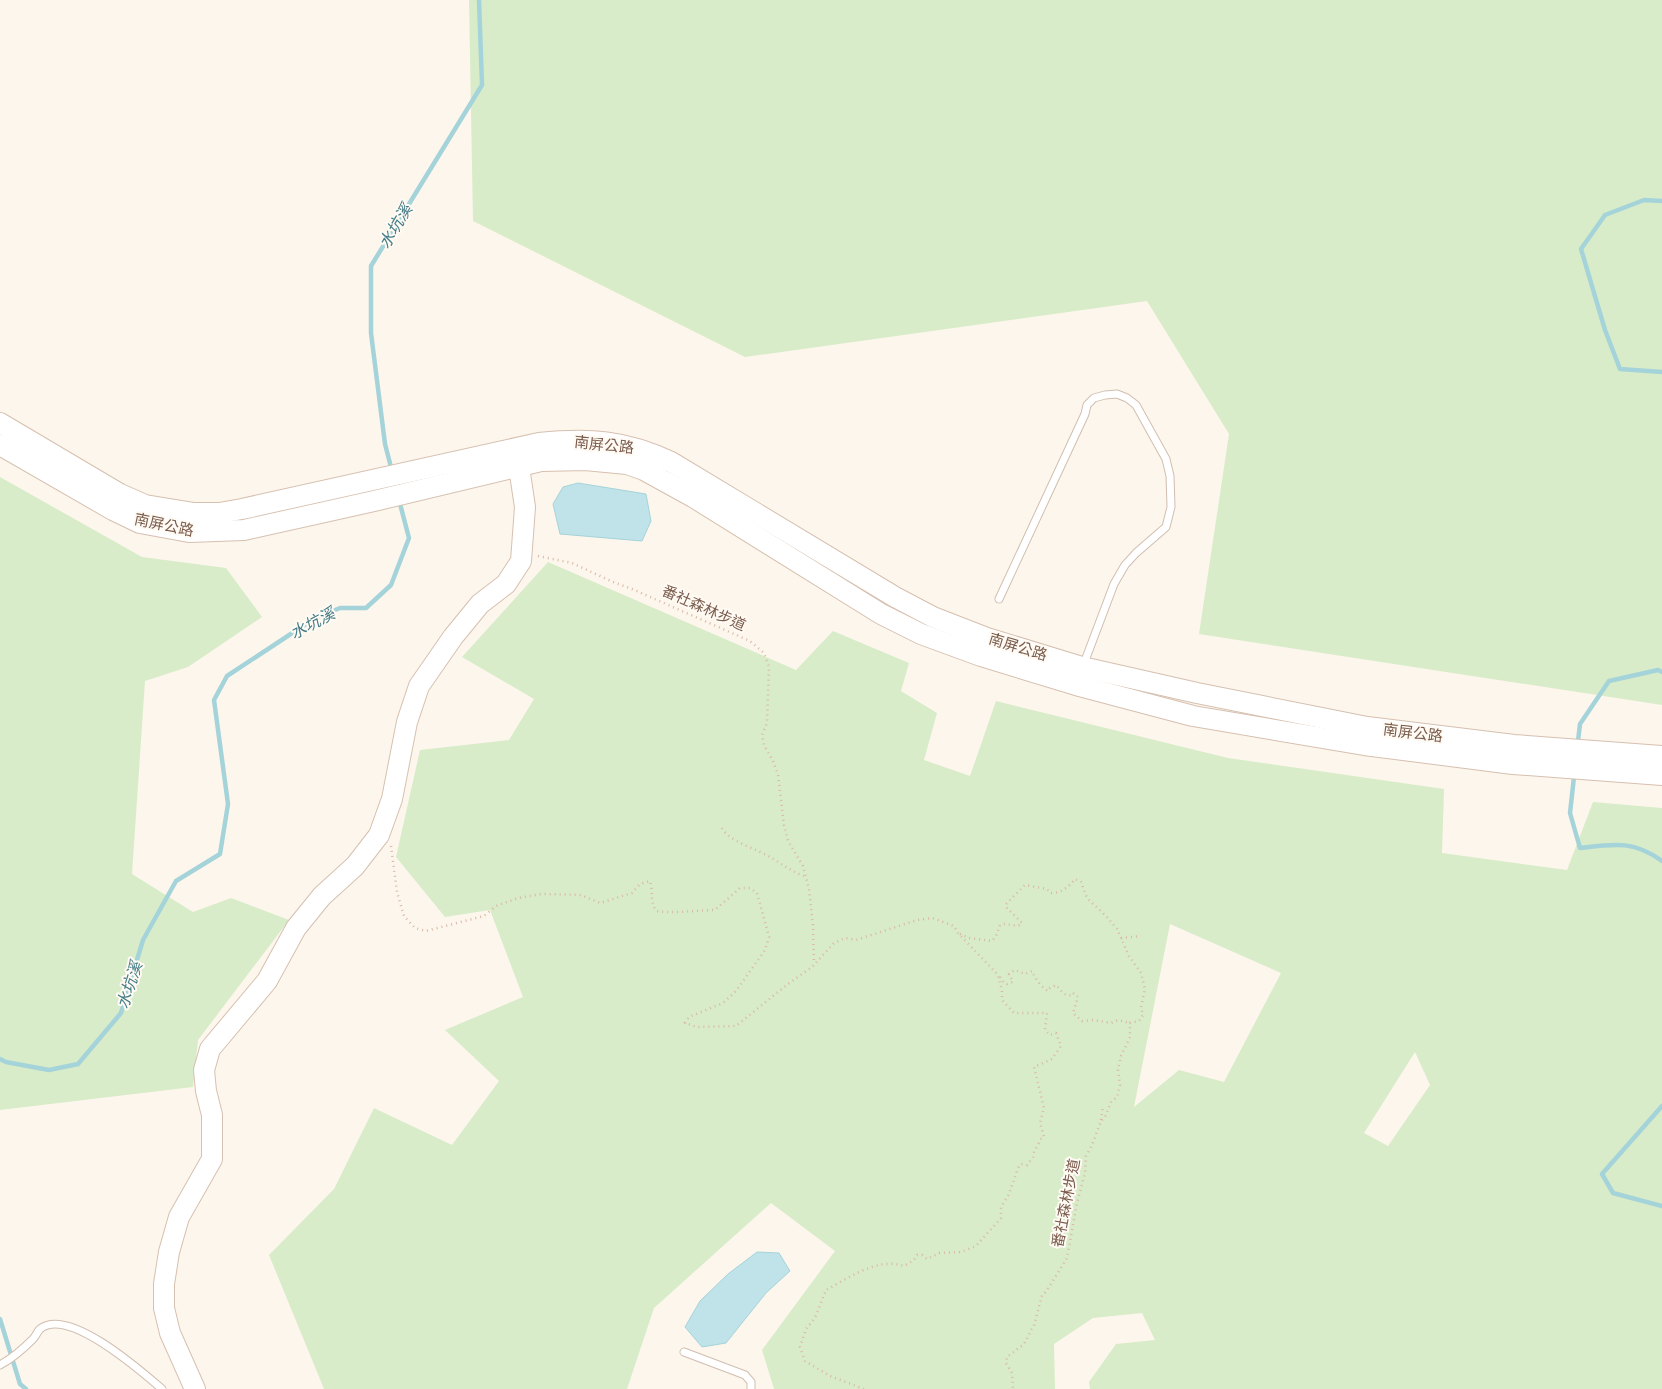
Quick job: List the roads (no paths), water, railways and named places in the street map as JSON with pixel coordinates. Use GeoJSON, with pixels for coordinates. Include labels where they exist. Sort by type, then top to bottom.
{"type":"FeatureCollection","features":[{"type":"Feature","properties":{"kind":"main road","name":"南屏公路"},"geometry":{"type":"LineString","coordinates":[[0,423],[120,494],[145,504],[194,513],[283,511],[374,501],[420,479]]}},
{"type":"Feature","properties":{"kind":"main road","name":"南屏公路"},"geometry":{"type":"LineString","coordinates":[[0,445],[90,498],[140,523],[189,532],[244,530],[283,511],[369,481],[420,479],[518,458],[541,462],[585,460],[627,464],[644,470],[693,497],[882,614],[921,634],[981,656],[1079,676],[1197,693],[1367,727],[1514,745],[1662,756]]}},
{"type":"Feature","properties":{"kind":"main road"},"geometry":{"type":"LineString","coordinates":[[195,1389],[170,1333],[164,1308],[164,1284],[169,1252],[179,1217],[212,1159],[212,1115],[206,1090],[204,1070],[210,1049],[267,981],[296,928],[322,896],[355,866],[379,835],[392,799],[407,722],[420,686],[453,638],[480,604],[506,584],[521,561],[525,507],[518,458]]}},
{"type":"Feature","properties":{"kind":"main road","name":"南屏公路"},"geometry":{"type":"LineString","coordinates":[[1079,676],[1193,716],[1364,745],[1512,764],[1662,775]]}},
{"type":"Feature","properties":{"kind":"lane"},"geometry":{"type":"LineString","coordinates":[[999,599],[1081,422],[1087,405],[1094,398],[1105,395],[1117,394],[1127,398],[1136,405],[1166,459],[1170,476],[1171,507],[1169,520],[1166,527],[1136,552],[1117,578],[1079,676]]}},
{"type":"Feature","properties":{"kind":"lane"},"geometry":{"type":"LineString","coordinates":[[0,1365],[13,1358],[34,1338],[41,1328],[53,1325],[68,1326],[101,1341],[162,1389]]}},
{"type":"Feature","properties":{"kind":"lane"},"geometry":{"type":"LineString","coordinates":[[684,1352],[745,1375],[751,1382],[751,1389]]}},
{"type":"Feature","properties":{"kind":"water"},"geometry":{"type":"Polygon","coordinates":[[[578,483],[646,494],[651,521],[642,541],[560,534],[553,504],[563,487],[578,483]]]}},
{"type":"Feature","properties":{"kind":"water"},"geometry":{"type":"Polygon","coordinates":[[[757,1252],[779,1253],[790,1271],[766,1293],[726,1343],[702,1347],[685,1327],[700,1301],[728,1274],[757,1252]]]}},
{"type":"Feature","properties":{"kind":"waterway","name":"水坑溪"},"geometry":{"type":"LineString","coordinates":[[392,471],[385,444],[371,333],[371,266],[482,85],[479,0]]}},
{"type":"Feature","properties":{"kind":"waterway"},"geometry":{"type":"LineString","coordinates":[[1662,201],[1644,200],[1605,215],[1581,249],[1605,330],[1620,369],[1662,372]]}},
{"type":"Feature","properties":{"kind":"waterway","name":"水坑溪"},"geometry":{"type":"LineString","coordinates":[[0,1059],[6,1062],[49,1070],[78,1064],[121,1013],[143,940],[176,881],[220,854],[228,804],[214,700],[227,676],[315,618],[340,608],[366,608],[391,585],[409,538],[399,500]]}},
{"type":"Feature","properties":{"kind":"waterway"},"geometry":{"type":"LineString","coordinates":[[1578,741],[1580,724],[1609,681],[1658,670],[1662,672]]}},
{"type":"Feature","properties":{"kind":"waterway"},"geometry":{"type":"LineString","coordinates":[[1574,777],[1570,813],[1580,848],[1623,845],[1652,854],[1662,861]]}},
{"type":"Feature","properties":{"kind":"waterway"},"geometry":{"type":"LineString","coordinates":[[1662,1106],[1602,1174],[1613,1193],[1662,1206]]}},
{"type":"Feature","properties":{"kind":"waterway","name":"水坑溪"},"geometry":{"type":"LineString","coordinates":[[0,1319],[20,1384],[26,1389]]}}]}
